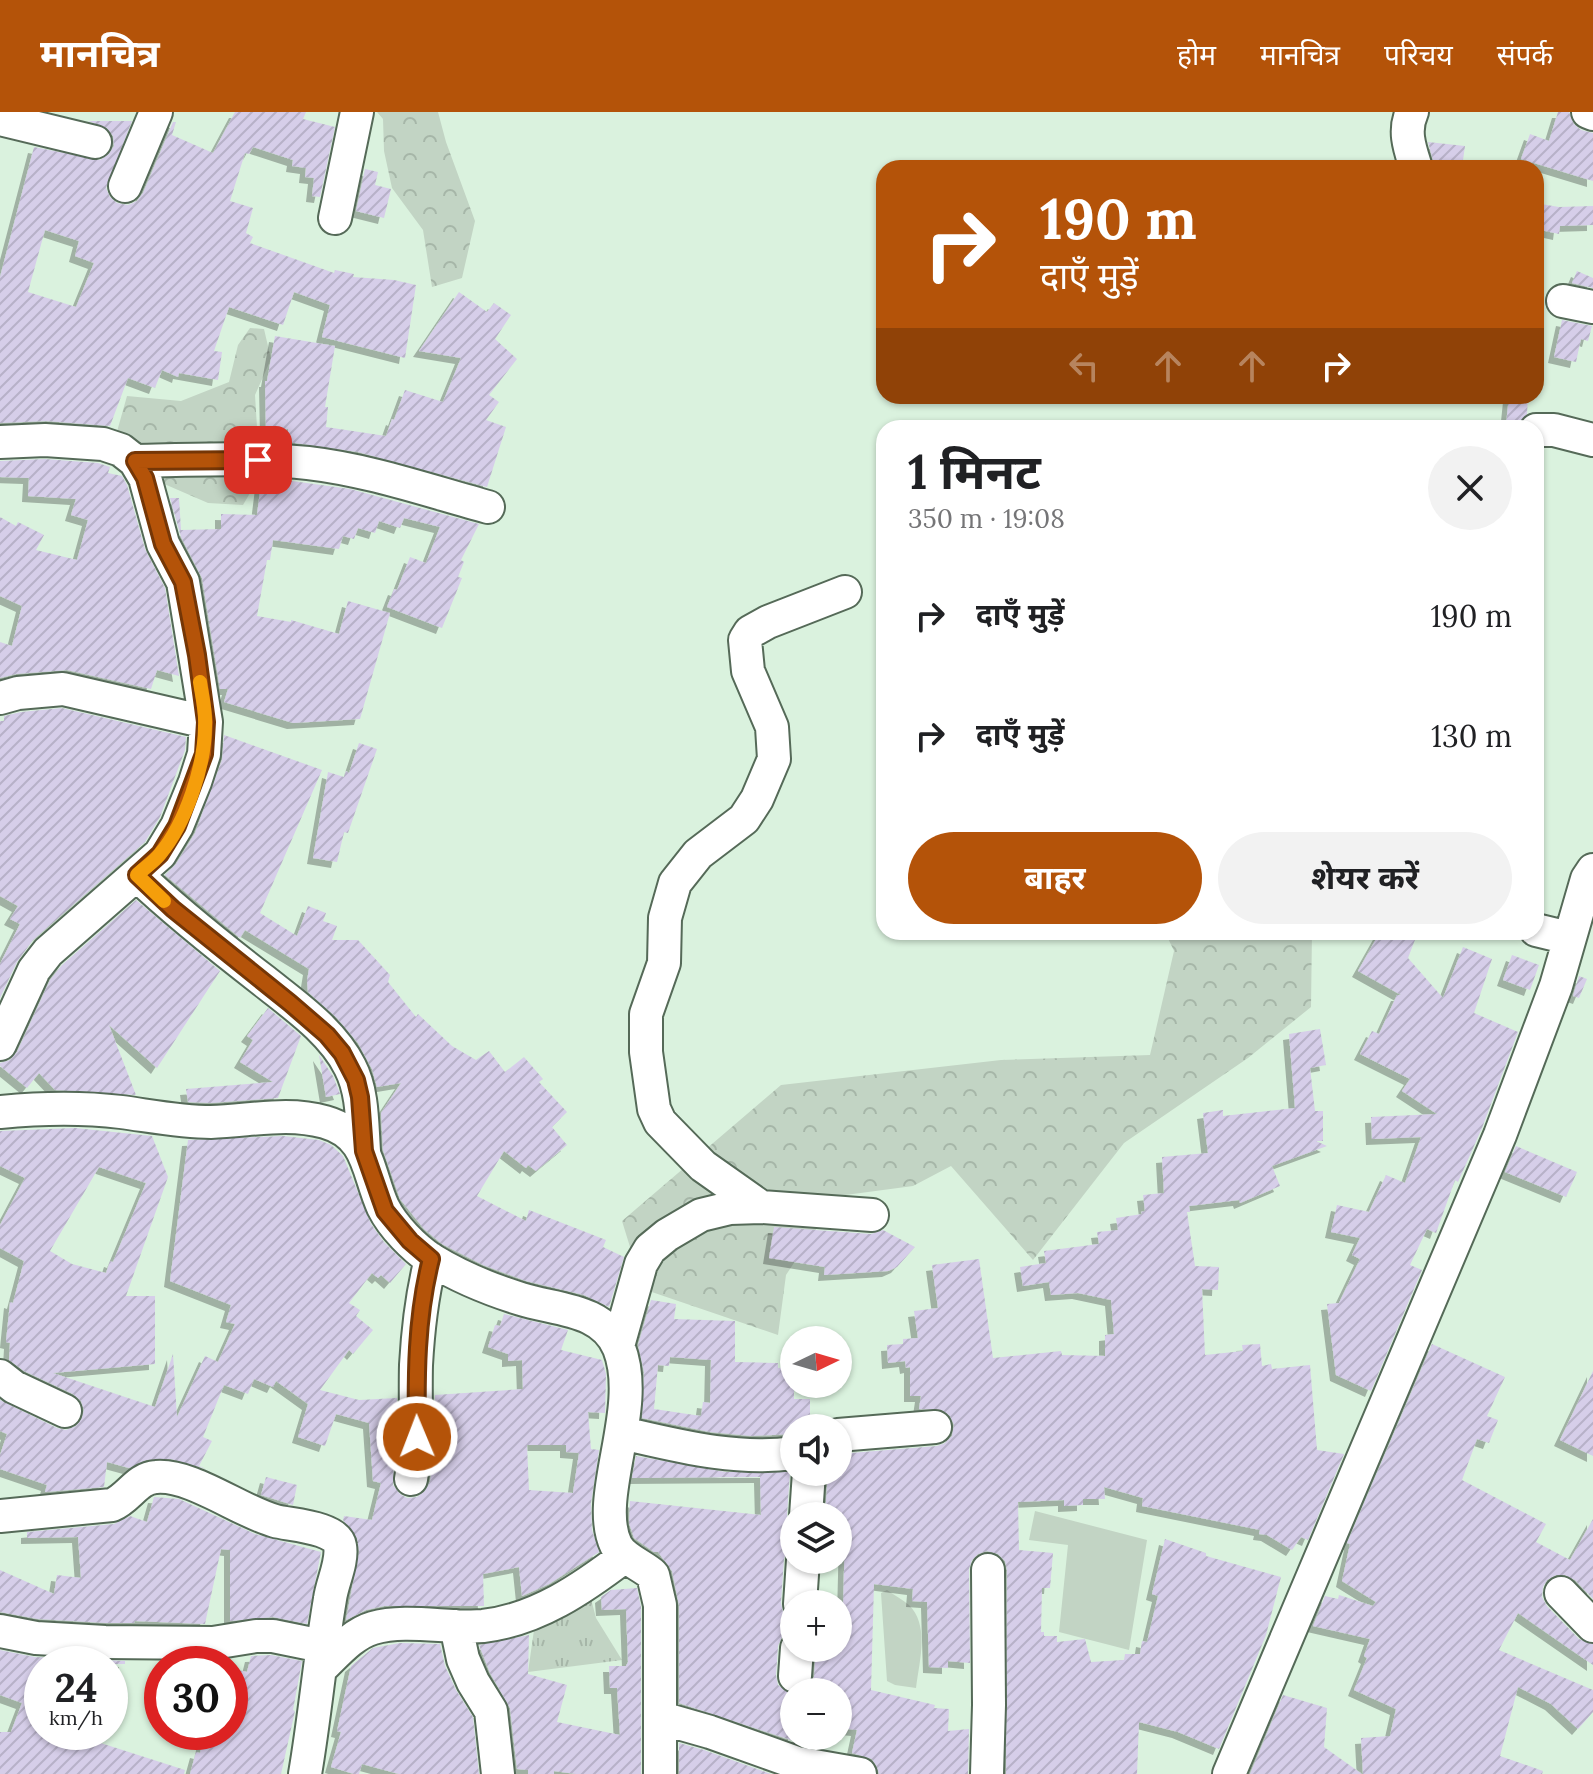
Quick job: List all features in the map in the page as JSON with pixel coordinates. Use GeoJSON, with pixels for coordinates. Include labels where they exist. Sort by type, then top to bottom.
{"type":"FeatureCollection","features":[{"type":"Feature","properties":{"kind":"street"},"geometry":{"type":"LineString","coordinates":[[125,186],[156,112]]}},
{"type":"Feature","properties":{"kind":"street"},"geometry":{"type":"LineString","coordinates":[[335,218],[357,112]]}},
{"type":"Feature","properties":{"kind":"street"},"geometry":{"type":"LineString","coordinates":[[1412,112],[1407,122],[1408,142],[1414,160]]}},
{"type":"Feature","properties":{"kind":"street"},"geometry":{"type":"LineString","coordinates":[[0,119],[95,142]]}},
{"type":"Feature","properties":{"kind":"street"},"geometry":{"type":"LineString","coordinates":[[1544,430],[1593,440]]}},
{"type":"Feature","properties":{"kind":"street"},"geometry":{"type":"LineString","coordinates":[[0,442],[45,440],[103,444],[121,450],[135,461],[145,478],[163,544],[183,582],[206,722],[204,754],[177,826],[160,854],[48,952],[8,1005],[0,1044]]}},
{"type":"Feature","properties":{"kind":"street"},"geometry":{"type":"LineString","coordinates":[[135,461],[258,460],[309,463],[368,475],[488,507]]}},
{"type":"Feature","properties":{"kind":"street"},"geometry":{"type":"LineString","coordinates":[[761,1207],[703,1166],[677,1143],[660,1122],[654,1109],[646,1052],[646,1014],[664,963],[665,918],[675,883],[698,854],[744,819],[757,799],[774,759],[772,727],[748,671],[745,640],[750,632],[768,622],[845,592]]}},
{"type":"Feature","properties":{"kind":"street"},"geometry":{"type":"LineString","coordinates":[[0,698],[18,693],[63,689],[206,722]]}},
{"type":"Feature","properties":{"kind":"street"},"geometry":{"type":"LineString","coordinates":[[1229,1774],[1500,1135],[1556,986],[1587,879],[1593,870]]}},
{"type":"Feature","properties":{"kind":"street"},"geometry":{"type":"LineString","coordinates":[[137,875],[173,909],[327,1035],[342,1053],[350,1066],[360,1097],[364,1151],[385,1211],[410,1241],[431,1259],[521,1299],[579,1313],[607,1330],[618,1346],[624,1364],[625,1386],[610,1528],[617,1547],[653,1575],[658,1589],[660,1774]]}},
{"type":"Feature","properties":{"kind":"street"},"geometry":{"type":"LineString","coordinates":[[1544,932],[1569,938]]}},
{"type":"Feature","properties":{"kind":"street"},"geometry":{"type":"LineString","coordinates":[[0,1112],[93,1110],[211,1122],[266,1116],[305,1117],[330,1123],[346,1132],[364,1151]]}},
{"type":"Feature","properties":{"kind":"street"},"geometry":{"type":"LineString","coordinates":[[618,1346],[641,1264],[650,1249],[701,1215],[730,1208],[761,1207],[872,1215]]}},
{"type":"Feature","properties":{"kind":"street"},"geometry":{"type":"LineString","coordinates":[[411,1479],[417,1437],[418,1334],[431,1259]]}},
{"type":"Feature","properties":{"kind":"street"},"geometry":{"type":"LineString","coordinates":[[0,1376],[14,1387],[65,1411]]}},
{"type":"Feature","properties":{"kind":"street"},"geometry":{"type":"LineString","coordinates":[[852,1434],[935,1427]]}},
{"type":"Feature","properties":{"kind":"street"},"geometry":{"type":"LineString","coordinates":[[622,1433],[710,1453],[780,1455]]}},
{"type":"Feature","properties":{"kind":"street"},"geometry":{"type":"LineString","coordinates":[[0,1516],[95,1509],[124,1500],[140,1481],[171,1477],[275,1521],[323,1531],[336,1538],[340,1545],[305,1774]]}},
{"type":"Feature","properties":{"kind":"street"},"geometry":{"type":"LineString","coordinates":[[321,1658],[372,1628],[483,1626],[528,1616],[580,1589],[625,1556]]}},
{"type":"Feature","properties":{"kind":"street"},"geometry":{"type":"LineString","coordinates":[[987,1774],[988,1570]]}},
{"type":"Feature","properties":{"kind":"street"},"geometry":{"type":"LineString","coordinates":[[1561,1593],[1593,1626]]}},
{"type":"Feature","properties":{"kind":"street"},"geometry":{"type":"LineString","coordinates":[[456,1626],[468,1671],[491,1711],[498,1774]]}},
{"type":"Feature","properties":{"kind":"street"},"geometry":{"type":"LineString","coordinates":[[0,1631],[36,1638],[105,1642],[213,1643],[273,1636],[321,1658]]}},
{"type":"Feature","properties":{"kind":"street"},"geometry":{"type":"LineString","coordinates":[[661,1718],[797,1763],[860,1774]]}},
{"type":"Feature","properties":{"kind":"green space"},"geometry":{"type":"Polygon","coordinates":[[[377,112],[438,112],[475,221],[462,278],[432,287],[423,230],[392,188],[384,151],[383,119],[377,112]]]}},
{"type":"Feature","properties":{"kind":"green space"},"geometry":{"type":"Polygon","coordinates":[[[250,328],[264,329],[271,359],[255,395],[260,476],[243,505],[208,503],[109,460],[127,396],[181,401],[229,382],[238,345],[250,328]]]}},
{"type":"Feature","properties":{"kind":"green space"},"geometry":{"type":"Polygon","coordinates":[[[1169,940],[1312,940],[1311,1007],[1248,1058],[1124,1143],[1033,1260],[951,1166],[913,1186],[838,1196],[786,1275],[778,1335],[643,1289],[622,1221],[781,1085],[1001,1060],[1150,1055],[1174,951],[1169,940]]]}},
{"type":"Feature","properties":{"kind":"green space"},"geometry":{"type":"Polygon","coordinates":[[[1035,1511],[1147,1540],[1129,1650],[1059,1632],[1068,1545],[1029,1540],[1035,1511]]]}},
{"type":"Feature","properties":{"kind":"green space"},"geometry":{"type":"Polygon","coordinates":[[[887,1590],[909,1605],[919,1623],[922,1645],[916,1688],[887,1681],[881,1593],[887,1590]]]}},
{"type":"Feature","properties":{"kind":"green space"},"geometry":{"type":"Polygon","coordinates":[[[590,1595],[596,1618],[622,1660],[528,1672],[536,1616],[590,1595]]]}},
{"type":"Feature","properties":{"kind":"building"},"geometry":{"type":"Polygon","coordinates":[[[235,112],[306,112],[303,119],[335,127],[320,197],[312,196],[314,178],[305,177],[306,168],[292,166],[293,160],[253,147],[249,154],[245,153],[230,201],[253,208],[246,233],[253,237],[250,243],[334,273],[335,270],[354,274],[353,277],[416,285],[405,358],[322,337],[330,305],[294,292],[283,325],[229,307],[214,351],[222,352],[218,380],[179,373],[178,377],[162,370],[155,388],[128,378],[110,426],[46,421],[0,423],[0,277],[34,147],[100,160],[114,146],[113,136],[107,128],[88,121],[132,121],[106,188],[117,203],[128,205],[137,201],[143,193],[173,122],[176,122],[172,135],[213,153],[235,112]],[[45,230],[28,292],[76,307],[94,263],[75,256],[79,241],[45,230]]]}},
{"type":"Feature","properties":{"kind":"building"},"geometry":{"type":"Polygon","coordinates":[[[1558,112],[1569,112],[1574,124],[1581,130],[1593,133],[1593,181],[1544,166],[1544,160],[1521,159],[1530,134],[1549,141],[1558,112]]]}},
{"type":"Feature","properties":{"kind":"building"},"geometry":{"type":"Polygon","coordinates":[[[1428,142],[1465,146],[1463,160],[1433,160],[1428,142]]]}},
{"type":"Feature","properties":{"kind":"building"},"geometry":{"type":"Polygon","coordinates":[[[365,169],[378,172],[375,185],[391,189],[384,218],[356,211],[365,169]]]}},
{"type":"Feature","properties":{"kind":"building"},"geometry":{"type":"Polygon","coordinates":[[[1544,204],[1593,206],[1593,225],[1560,226],[1559,234],[1544,231],[1544,204]]]}},
{"type":"Feature","properties":{"kind":"building"},"geometry":{"type":"Polygon","coordinates":[[[1577,271],[1593,278],[1593,288],[1572,283],[1577,271]]]}},
{"type":"Feature","properties":{"kind":"building"},"geometry":{"type":"Polygon","coordinates":[[[459,292],[487,312],[494,303],[511,315],[495,339],[517,359],[489,395],[499,402],[486,420],[506,427],[487,487],[358,452],[288,442],[288,429],[266,430],[265,381],[275,336],[335,346],[325,407],[328,407],[326,427],[386,436],[405,390],[443,402],[461,358],[419,351],[459,292]]]}},
{"type":"Feature","properties":{"kind":"building"},"geometry":{"type":"Polygon","coordinates":[[[1562,320],[1592,326],[1588,341],[1581,339],[1576,362],[1554,357],[1562,320]]]}},
{"type":"Feature","properties":{"kind":"building"},"geometry":{"type":"Polygon","coordinates":[[[1508,404],[1528,404],[1527,414],[1522,420],[1507,420],[1508,404]]]}},
{"type":"Feature","properties":{"kind":"building"},"geometry":{"type":"Polygon","coordinates":[[[45,459],[98,463],[110,467],[108,473],[122,476],[145,549],[165,588],[179,676],[157,670],[151,689],[67,670],[0,678],[0,642],[12,646],[22,606],[0,596],[0,517],[44,535],[36,550],[77,560],[88,520],[71,515],[76,499],[28,496],[29,478],[0,477],[0,461],[45,459]]]}},
{"type":"Feature","properties":{"kind":"building"},"geometry":{"type":"Polygon","coordinates":[[[285,480],[350,489],[479,524],[461,560],[464,562],[458,577],[462,578],[442,628],[387,607],[410,557],[426,563],[440,527],[404,518],[400,528],[379,521],[375,533],[358,528],[354,539],[343,536],[339,549],[273,540],[257,616],[291,620],[339,634],[348,601],[390,613],[360,719],[293,723],[224,702],[228,689],[220,689],[202,578],[181,537],[170,498],[179,498],[181,530],[221,529],[221,514],[257,515],[261,483],[284,485],[285,480]]]}},
{"type":"Feature","properties":{"kind":"building"},"geometry":{"type":"Polygon","coordinates":[[[62,708],[186,737],[185,750],[160,817],[145,842],[33,940],[17,962],[0,998],[0,964],[20,924],[10,919],[18,906],[0,896],[0,721],[4,721],[4,716],[21,712],[62,708]]]}},
{"type":"Feature","properties":{"kind":"building"},"geometry":{"type":"Polygon","coordinates":[[[224,735],[322,770],[260,913],[297,936],[308,906],[326,913],[323,921],[337,926],[332,940],[358,940],[390,975],[388,982],[416,1017],[418,1014],[452,1046],[476,1060],[489,1051],[505,1072],[524,1057],[543,1079],[539,1082],[567,1112],[552,1127],[567,1145],[536,1171],[528,1165],[526,1168],[504,1151],[477,1196],[526,1221],[529,1210],[606,1240],[603,1247],[624,1257],[609,1307],[584,1295],[526,1281],[483,1265],[442,1244],[424,1229],[400,1199],[383,1150],[381,1113],[401,1083],[377,1087],[372,1069],[358,1043],[337,1018],[308,992],[309,969],[245,930],[240,938],[165,875],[176,864],[195,833],[222,760],[224,735]]]}},
{"type":"Feature","properties":{"kind":"building"},"geometry":{"type":"Polygon","coordinates":[[[359,743],[377,749],[348,833],[344,832],[337,862],[313,858],[328,772],[344,777],[346,771],[349,773],[359,743]]]}},
{"type":"Feature","properties":{"kind":"building"},"geometry":{"type":"Polygon","coordinates":[[[136,900],[220,971],[157,1068],[109,1025],[136,1095],[55,1090],[39,1073],[27,1088],[0,1063],[10,1060],[17,1052],[50,980],[62,965],[136,900]]]}},
{"type":"Feature","properties":{"kind":"building"},"geometry":{"type":"Polygon","coordinates":[[[1375,940],[1415,940],[1408,958],[1443,998],[1463,947],[1492,959],[1474,1013],[1518,1032],[1482,1128],[1458,1182],[1455,1180],[1436,1233],[1427,1229],[1410,1265],[1422,1270],[1371,1391],[1336,1375],[1327,1304],[1339,1303],[1360,1259],[1352,1255],[1360,1238],[1331,1232],[1337,1205],[1369,1212],[1386,1175],[1405,1183],[1421,1137],[1372,1139],[1371,1117],[1437,1114],[1402,1091],[1410,1079],[1360,1054],[1372,1031],[1379,1034],[1397,995],[1401,995],[1358,971],[1375,940]]]}},
{"type":"Feature","properties":{"kind":"building"},"geometry":{"type":"Polygon","coordinates":[[[1512,955],[1539,965],[1530,990],[1503,980],[1512,955]]]}},
{"type":"Feature","properties":{"kind":"building"},"geometry":{"type":"Polygon","coordinates":[[[1579,976],[1587,979],[1579,998],[1573,996],[1579,976]]]}},
{"type":"Feature","properties":{"kind":"building"},"geometry":{"type":"Polygon","coordinates":[[[268,1008],[301,1036],[278,1098],[188,1102],[186,1089],[273,1082],[240,1062],[253,1040],[247,1036],[268,1008]]]}},
{"type":"Feature","properties":{"kind":"building"},"geometry":{"type":"Polygon","coordinates":[[[1320,1029],[1326,1065],[1310,1068],[1315,1111],[1323,1111],[1323,1141],[1316,1141],[1327,1146],[1272,1166],[1280,1186],[1240,1203],[1239,1200],[1189,1206],[1190,1212],[1187,1212],[1195,1266],[1219,1267],[1218,1290],[1202,1289],[1205,1355],[1243,1351],[1242,1345],[1260,1344],[1262,1366],[1271,1364],[1272,1369],[1310,1365],[1317,1450],[1344,1454],[1308,1540],[1301,1537],[1292,1550],[1267,1535],[1259,1534],[1260,1530],[1142,1506],[1143,1498],[1104,1487],[1105,1499],[1083,1499],[1083,1505],[1064,1506],[1064,1500],[1018,1502],[1019,1550],[1053,1553],[1050,1588],[1042,1588],[1041,1632],[1044,1636],[1057,1636],[1057,1642],[1085,1639],[1091,1662],[1124,1660],[1125,1654],[1140,1654],[1142,1641],[1147,1642],[1158,1596],[1152,1594],[1165,1539],[1206,1553],[1206,1556],[1281,1577],[1266,1635],[1219,1749],[1178,1732],[1139,1722],[1137,1774],[1006,1774],[1007,1570],[1005,1561],[998,1554],[987,1551],[972,1560],[969,1569],[970,1663],[948,1661],[948,1668],[929,1667],[927,1602],[912,1601],[913,1589],[874,1584],[871,1690],[935,1705],[934,1708],[949,1709],[948,1731],[969,1729],[968,1774],[879,1774],[872,1759],[852,1753],[857,1730],[852,1729],[852,1678],[813,1678],[815,1662],[852,1662],[852,1590],[843,1590],[844,1574],[852,1574],[852,1502],[826,1502],[827,1486],[852,1486],[852,1453],[937,1446],[952,1436],[954,1425],[950,1416],[942,1410],[919,1409],[921,1396],[910,1396],[910,1367],[906,1368],[905,1361],[888,1363],[887,1345],[903,1344],[903,1339],[918,1338],[914,1311],[938,1308],[932,1265],[979,1259],[993,1358],[1061,1351],[1062,1355],[1105,1356],[1105,1335],[1114,1334],[1111,1300],[1078,1293],[1051,1295],[1049,1282],[1023,1286],[1020,1267],[1046,1263],[1044,1251],[1099,1244],[1097,1232],[1118,1230],[1116,1218],[1142,1214],[1145,1211],[1143,1195],[1164,1193],[1162,1157],[1208,1153],[1203,1113],[1223,1110],[1223,1116],[1295,1108],[1289,1034],[1320,1029]]]}},
{"type":"Feature","properties":{"kind":"building"},"geometry":{"type":"Polygon","coordinates":[[[319,1055],[333,1076],[340,1094],[326,1097],[319,1055]]]}},
{"type":"Feature","properties":{"kind":"building"},"geometry":{"type":"Polygon","coordinates":[[[75,1128],[152,1136],[168,1177],[126,1296],[155,1296],[155,1364],[53,1373],[155,1407],[173,1354],[177,1417],[205,1356],[218,1362],[235,1324],[226,1322],[231,1305],[170,1281],[188,1140],[283,1136],[319,1140],[331,1145],[343,1156],[371,1224],[406,1264],[390,1283],[381,1275],[378,1278],[372,1273],[349,1303],[360,1310],[356,1316],[373,1330],[353,1354],[349,1350],[320,1390],[359,1400],[397,1398],[393,1485],[407,1498],[417,1497],[430,1482],[435,1395],[523,1389],[522,1360],[508,1361],[508,1354],[488,1347],[495,1325],[500,1326],[504,1314],[568,1330],[561,1350],[602,1360],[606,1374],[605,1413],[588,1412],[591,1449],[599,1450],[591,1503],[592,1530],[599,1552],[549,1584],[522,1596],[519,1567],[483,1574],[484,1606],[384,1606],[366,1610],[346,1620],[359,1551],[357,1538],[343,1520],[344,1516],[372,1520],[381,1483],[373,1481],[369,1423],[336,1414],[325,1446],[298,1437],[308,1404],[276,1381],[273,1387],[254,1379],[248,1394],[224,1385],[203,1437],[212,1441],[199,1466],[206,1469],[171,1459],[146,1460],[129,1468],[107,1462],[104,1487],[45,1492],[47,1485],[0,1469],[0,1455],[7,1434],[0,1431],[0,1400],[66,1430],[76,1426],[84,1410],[81,1401],[73,1394],[24,1371],[9,1360],[10,1343],[6,1342],[10,1302],[13,1303],[24,1261],[0,1248],[0,1225],[25,1178],[0,1166],[0,1131],[75,1128]],[[99,1167],[50,1251],[72,1264],[106,1273],[146,1183],[99,1167]],[[527,1445],[529,1490],[573,1493],[579,1453],[566,1452],[566,1445],[527,1445]]]}},
{"type":"Feature","properties":{"kind":"building"},"geometry":{"type":"Polygon","coordinates":[[[1516,1146],[1577,1172],[1566,1197],[1505,1172],[1516,1146]]]}},
{"type":"Feature","properties":{"kind":"building"},"geometry":{"type":"Polygon","coordinates":[[[774,1227],[871,1234],[883,1230],[915,1247],[897,1267],[888,1271],[824,1275],[825,1267],[769,1258],[774,1227]]]}},
{"type":"Feature","properties":{"kind":"building"},"geometry":{"type":"Polygon","coordinates":[[[651,1300],[676,1304],[674,1319],[735,1321],[735,1362],[778,1363],[780,1398],[810,1399],[810,1414],[780,1414],[780,1435],[751,1436],[710,1432],[642,1418],[644,1372],[638,1345],[651,1300]],[[670,1357],[669,1366],[658,1365],[654,1409],[701,1416],[703,1402],[710,1403],[711,1360],[670,1357]]]}},
{"type":"Feature","properties":{"kind":"building"},"geometry":{"type":"Polygon","coordinates":[[[1432,1344],[1505,1377],[1487,1416],[1498,1420],[1489,1443],[1477,1439],[1462,1480],[1546,1524],[1536,1542],[1570,1560],[1593,1519],[1593,1599],[1575,1580],[1565,1575],[1556,1575],[1547,1580],[1542,1597],[1579,1639],[1593,1644],[1593,1665],[1518,1613],[1499,1650],[1593,1690],[1593,1712],[1578,1729],[1551,1704],[1518,1687],[1500,1756],[1543,1771],[1542,1774],[1363,1774],[1361,1738],[1390,1736],[1396,1709],[1354,1690],[1367,1658],[1364,1656],[1370,1639],[1313,1626],[1325,1596],[1338,1599],[1339,1595],[1373,1606],[1376,1602],[1342,1581],[1350,1544],[1347,1543],[1432,1344]]]}},
{"type":"Feature","properties":{"kind":"building"},"geometry":{"type":"Polygon","coordinates":[[[1593,1371],[1593,1456],[1560,1440],[1593,1371]]]}},
{"type":"Feature","properties":{"kind":"building"},"geometry":{"type":"Polygon","coordinates":[[[636,1456],[726,1472],[780,1472],[780,1486],[789,1486],[788,1502],[780,1502],[780,1574],[783,1574],[776,1675],[780,1686],[780,1736],[679,1703],[679,1605],[672,1571],[658,1552],[634,1538],[629,1523],[630,1501],[761,1515],[760,1477],[632,1478],[636,1456]]]}},
{"type":"Feature","properties":{"kind":"building"},"geometry":{"type":"Polygon","coordinates":[[[266,1477],[297,1485],[293,1505],[261,1495],[266,1477]]]}},
{"type":"Feature","properties":{"kind":"building"},"geometry":{"type":"Polygon","coordinates":[[[154,1497],[179,1499],[255,1534],[321,1552],[307,1624],[273,1617],[230,1621],[230,1550],[221,1549],[205,1624],[106,1623],[38,1619],[0,1612],[0,1570],[54,1594],[57,1575],[81,1578],[78,1537],[27,1538],[27,1532],[114,1524],[130,1516],[147,1522],[154,1497]]]}},
{"type":"Feature","properties":{"kind":"building"},"geometry":{"type":"Polygon","coordinates":[[[637,1588],[641,1607],[641,1774],[554,1771],[554,1774],[528,1774],[528,1770],[517,1769],[510,1708],[490,1673],[479,1645],[529,1635],[528,1674],[567,1685],[557,1722],[620,1735],[617,1688],[610,1688],[609,1666],[626,1666],[628,1662],[626,1609],[602,1610],[601,1597],[611,1590],[637,1588]]]}},
{"type":"Feature","properties":{"kind":"building"},"geometry":{"type":"Polygon","coordinates":[[[400,1643],[440,1644],[445,1666],[473,1717],[479,1774],[399,1774],[362,1764],[359,1774],[354,1774],[331,1767],[341,1732],[337,1731],[351,1666],[373,1648],[400,1643]]]}},
{"type":"Feature","properties":{"kind":"building"},"geometry":{"type":"Polygon","coordinates":[[[0,1650],[24,1655],[24,1750],[122,1750],[185,1770],[184,1774],[0,1774],[0,1732],[11,1732],[22,1703],[0,1695],[0,1650]]]}},
{"type":"Feature","properties":{"kind":"building"},"geometry":{"type":"Polygon","coordinates":[[[271,1655],[302,1661],[281,1774],[190,1774],[196,1752],[200,1753],[201,1750],[248,1750],[248,1668],[251,1656],[271,1655]]]}},
{"type":"Feature","properties":{"kind":"building"},"geometry":{"type":"Polygon","coordinates":[[[1283,1695],[1327,1708],[1324,1747],[1362,1774],[1250,1774],[1283,1695]]]}},
{"type":"Feature","properties":{"kind":"building"},"geometry":{"type":"Polygon","coordinates":[[[679,1743],[704,1750],[771,1774],[679,1774],[679,1743]]]}},
{"type":"Feature","properties":{"kind":"slow traffic"},"geometry":{"type":"LineString","coordinates":[[164,901],[137,875],[160,854],[177,826],[195,782],[204,754],[206,722],[200,682]]}},
{"type":"Feature","properties":{"kind":"route"},"geometry":{"type":"LineString","coordinates":[[258,460],[135,461],[145,478],[163,544],[183,582],[206,722],[204,754],[177,826],[160,854],[137,875],[173,909],[327,1035],[350,1066],[360,1097],[364,1151],[385,1211],[418,1249],[431,1259],[418,1334],[417,1437]]}}]}
